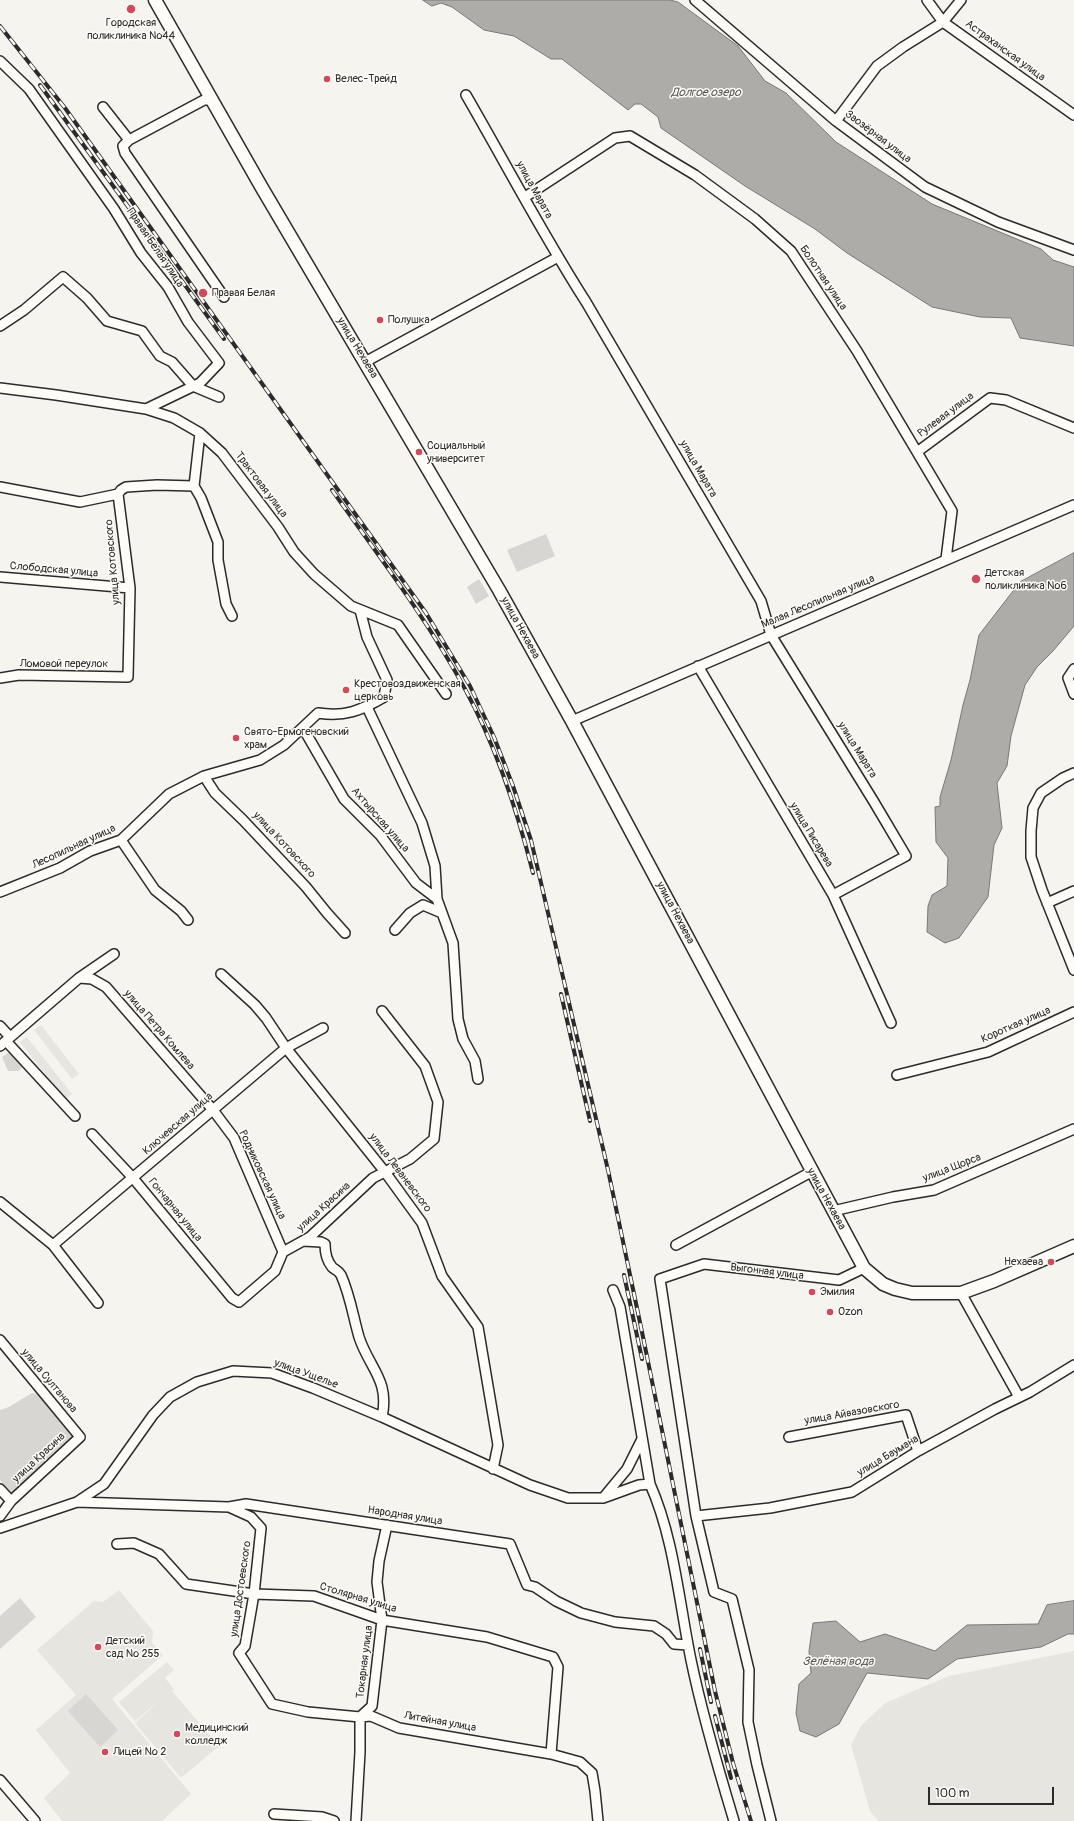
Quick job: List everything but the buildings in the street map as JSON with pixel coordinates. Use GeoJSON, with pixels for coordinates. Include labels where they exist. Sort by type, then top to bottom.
{"type":"FeatureCollection","features":[{"type":"Feature","properties":{"kind":"street","name":"улица Нехаева"},"geometry":{"type":"LineString","coordinates":[[154,0],[211,100],[499,590],[572,721],[811,1172],[864,1268]]}},
{"type":"Feature","properties":{"kind":"street","name":"Заозёрная улица"},"geometry":{"type":"LineString","coordinates":[[695,0],[836,121],[925,187],[998,222],[1074,250]]}},
{"type":"Feature","properties":{"kind":"street","name":"Астраханская улица"},"geometry":{"type":"LineString","coordinates":[[927,0],[943,22],[1074,115]]}},
{"type":"Feature","properties":{"kind":"street"},"geometry":{"type":"LineString","coordinates":[[836,121],[877,66],[903,47],[943,22],[960,0]]}},
{"type":"Feature","properties":{"kind":"street","name":"Правая Белая улица"},"geometry":{"type":"LineString","coordinates":[[0,61],[29,89],[114,209],[141,253],[168,287],[188,322],[219,363],[200,383],[146,409]]}},
{"type":"Feature","properties":{"kind":"street","name":"улица Марата"},"geometry":{"type":"LineString","coordinates":[[466,95],[558,257],[761,601],[771,635],[906,856],[833,895]]}},
{"type":"Feature","properties":{"kind":"street"},"geometry":{"type":"LineString","coordinates":[[211,100],[204,100],[129,140],[123,146],[125,153],[224,297]]}},
{"type":"Feature","properties":{"kind":"street"},"geometry":{"type":"LineString","coordinates":[[103,108],[129,140]]}},
{"type":"Feature","properties":{"kind":"street","name":"Болотная улица"},"geometry":{"type":"LineString","coordinates":[[525,197],[615,138],[630,136],[696,175],[756,219],[791,251],[857,351],[952,511],[946,559]]}},
{"type":"Feature","properties":{"kind":"street"},"geometry":{"type":"LineString","coordinates":[[365,362],[558,257]]}},
{"type":"Feature","properties":{"kind":"street"},"geometry":{"type":"LineString","coordinates":[[0,326],[24,310],[63,277],[87,298],[107,321],[142,331],[160,356],[172,362],[193,386],[219,397]]}},
{"type":"Feature","properties":{"kind":"street","name":"Трактовая улица"},"geometry":{"type":"LineString","coordinates":[[0,388],[146,409],[174,418],[200,433],[222,453],[278,527],[294,552],[314,574],[351,606],[398,625],[446,694]]}},
{"type":"Feature","properties":{"kind":"street","name":"Рулевая улица"},"geometry":{"type":"LineString","coordinates":[[917,452],[990,398],[1006,400],[1074,428]]}},
{"type":"Feature","properties":{"kind":"street"},"geometry":{"type":"LineString","coordinates":[[200,433],[194,486],[201,498],[218,542],[218,560],[226,604],[232,616]]}},
{"type":"Feature","properties":{"kind":"street"},"geometry":{"type":"LineString","coordinates":[[0,487],[80,502],[118,494],[126,487],[157,485],[194,486]]}},
{"type":"Feature","properties":{"kind":"street","name":"улица Котовского"},"geometry":{"type":"LineString","coordinates":[[118,494],[130,588],[128,677]]}},
{"type":"Feature","properties":{"kind":"street","name":"Малая Лесопильная улица"},"geometry":{"type":"LineString","coordinates":[[572,721],[1074,505]]}},
{"type":"Feature","properties":{"kind":"street","name":"Слободская улица"},"geometry":{"type":"LineString","coordinates":[[0,577],[130,588]]}},
{"type":"Feature","properties":{"kind":"street","name":"Лесопильная улица"},"geometry":{"type":"LineString","coordinates":[[0,892],[60,868],[90,851],[121,840],[169,794],[204,776],[260,760],[284,745],[318,713],[335,716],[360,710],[384,697],[387,680],[367,637],[360,610]]}},
{"type":"Feature","properties":{"kind":"street","name":"улица Писарева"},"geometry":{"type":"LineString","coordinates":[[698,666],[833,895],[891,1023]]}},
{"type":"Feature","properties":{"kind":"street"},"geometry":{"type":"LineString","coordinates":[[1074,669],[1068,678],[1074,694]]}},
{"type":"Feature","properties":{"kind":"street","name":"Ломовой переулок"},"geometry":{"type":"LineString","coordinates":[[0,678],[18,675],[128,677]]}},
{"type":"Feature","properties":{"kind":"street","name":"Ахтырская улица"},"geometry":{"type":"LineString","coordinates":[[367,707],[422,823],[435,866],[437,899],[453,943],[458,1019],[463,1038],[475,1061],[478,1079]]}},
{"type":"Feature","properties":{"kind":"street","name":"Ахтырская улица"},"geometry":{"type":"LineString","coordinates":[[303,728],[344,799],[380,835],[416,883],[437,899]]}},
{"type":"Feature","properties":{"kind":"street"},"geometry":{"type":"LineString","coordinates":[[1074,773],[1041,793],[1034,808],[1031,831],[1031,857],[1047,903],[1074,970]]}},
{"type":"Feature","properties":{"kind":"street","name":"улица Котовского"},"geometry":{"type":"LineString","coordinates":[[204,776],[215,793],[243,820],[306,887],[345,933]]}},
{"type":"Feature","properties":{"kind":"street"},"geometry":{"type":"LineString","coordinates":[[121,840],[155,890],[181,911],[188,920]]}},
{"type":"Feature","properties":{"kind":"street"},"geometry":{"type":"LineString","coordinates":[[1047,903],[1074,891]]}},
{"type":"Feature","properties":{"kind":"street"},"geometry":{"type":"LineString","coordinates":[[394,930],[410,913],[423,905],[442,913]]}},
{"type":"Feature","properties":{"kind":"street"},"geometry":{"type":"LineString","coordinates":[[5,1042],[79,978],[114,954]]}},
{"type":"Feature","properties":{"kind":"street","name":"улица Леваневского"},"geometry":{"type":"LineString","coordinates":[[221,974],[255,1005],[266,1018],[286,1048],[386,1172],[422,1223],[442,1276],[478,1327],[498,1445],[493,1469]]}},
{"type":"Feature","properties":{"kind":"street","name":"улица Петра Комлева"},"geometry":{"type":"LineString","coordinates":[[79,978],[92,979],[106,987],[213,1110]]}},
{"type":"Feature","properties":{"kind":"street","name":"улица Красина"},"geometry":{"type":"LineString","coordinates":[[283,1252],[310,1237],[373,1178],[410,1159],[434,1139],[438,1102],[426,1066],[382,1010]]}},
{"type":"Feature","properties":{"kind":"street","name":"Короткая улица"},"geometry":{"type":"LineString","coordinates":[[897,1075],[988,1052],[1074,1012]]}},
{"type":"Feature","properties":{"kind":"street"},"geometry":{"type":"LineString","coordinates":[[0,1026],[5,1042],[76,1116]]}},
{"type":"Feature","properties":{"kind":"street","name":"Ключевская улица"},"geometry":{"type":"LineString","coordinates":[[53,1245],[286,1048],[323,1028]]}},
{"type":"Feature","properties":{"kind":"street","name":"Родниковская улица"},"geometry":{"type":"LineString","coordinates":[[213,1110],[234,1138],[283,1252]]}},
{"type":"Feature","properties":{"kind":"street","name":"улица Щорса"},"geometry":{"type":"LineString","coordinates":[[833,1211],[893,1197],[934,1190],[1074,1129]]}},
{"type":"Feature","properties":{"kind":"street","name":"Гончарная улица"},"geometry":{"type":"LineString","coordinates":[[92,1134],[133,1178],[232,1298],[239,1302],[274,1271],[283,1252]]}},
{"type":"Feature","properties":{"kind":"street"},"geometry":{"type":"LineString","coordinates":[[676,1245],[811,1172]]}},
{"type":"Feature","properties":{"kind":"street"},"geometry":{"type":"LineString","coordinates":[[0,1202],[53,1245],[98,1303]]}},
{"type":"Feature","properties":{"kind":"street"},"geometry":{"type":"LineString","coordinates":[[303,1241],[321,1242],[325,1244],[325,1251],[328,1261],[332,1268],[340,1273],[350,1301],[360,1338],[383,1388],[384,1406],[382,1417]]}},
{"type":"Feature","properties":{"kind":"street"},"geometry":{"type":"LineString","coordinates":[[864,1268],[883,1284],[895,1289],[912,1293],[961,1293],[994,1281],[1074,1246]]}},
{"type":"Feature","properties":{"kind":"street","name":"Выгонная улица"},"geometry":{"type":"LineString","coordinates":[[696,1516],[660,1279],[704,1264],[839,1280],[864,1268]]}},
{"type":"Feature","properties":{"kind":"street"},"geometry":{"type":"LineString","coordinates":[[613,1290],[620,1307],[650,1484],[659,1504],[668,1542],[695,1681],[734,1821]]}},
{"type":"Feature","properties":{"kind":"street"},"geometry":{"type":"LineString","coordinates":[[961,1293],[1019,1397]]}},
{"type":"Feature","properties":{"kind":"street","name":"улица Султанова"},"geometry":{"type":"LineString","coordinates":[[0,1340],[80,1437]]}},
{"type":"Feature","properties":{"kind":"street","name":"улица Баумана"},"geometry":{"type":"LineString","coordinates":[[696,1516],[770,1508],[852,1492],[918,1451],[1030,1392],[1074,1365]]}},
{"type":"Feature","properties":{"kind":"street","name":"улица Ущелье"},"geometry":{"type":"LineString","coordinates":[[0,1528],[77,1502],[104,1484],[153,1415],[170,1397],[196,1382],[234,1371],[272,1373],[382,1417],[530,1485],[568,1498],[603,1498],[639,1485],[650,1484]]}},
{"type":"Feature","properties":{"kind":"street","name":"улица Айвазовского"},"geometry":{"type":"LineString","coordinates":[[789,1437],[906,1415],[918,1451]]}},
{"type":"Feature","properties":{"kind":"street","name":"улица Красина"},"geometry":{"type":"LineString","coordinates":[[0,1516],[11,1501],[80,1437]]}},
{"type":"Feature","properties":{"kind":"street"},"geometry":{"type":"LineString","coordinates":[[603,1498],[627,1469],[642,1439]]}},
{"type":"Feature","properties":{"kind":"street"},"geometry":{"type":"LineString","coordinates":[[0,1488],[11,1501]]}},
{"type":"Feature","properties":{"kind":"street","name":"Народная улица"},"geometry":{"type":"LineString","coordinates":[[77,1502],[229,1507],[246,1504],[510,1544],[527,1585],[535,1587],[556,1601],[581,1612],[615,1622],[654,1626],[666,1634],[674,1644],[688,1646]]}},
{"type":"Feature","properties":{"kind":"street","name":"улица Достоевского"},"geometry":{"type":"LineString","coordinates":[[229,1507],[252,1517],[261,1528],[254,1594],[244,1646],[239,1654],[272,1704]]}},
{"type":"Feature","properties":{"kind":"street"},"geometry":{"type":"LineString","coordinates":[[696,1516],[714,1592],[732,1599],[749,1670],[748,1722],[756,1766],[771,1821]]}},
{"type":"Feature","properties":{"kind":"street","name":"Токарная улица"},"geometry":{"type":"LineString","coordinates":[[360,1717],[372,1706],[382,1620],[377,1582],[379,1561],[387,1525]]}},
{"type":"Feature","properties":{"kind":"street","name":"Столярная улица"},"geometry":{"type":"LineString","coordinates":[[117,1544],[134,1543],[159,1554],[186,1584],[254,1594],[314,1596],[382,1620],[487,1637],[553,1657],[558,1667],[550,1754]]}},
{"type":"Feature","properties":{"kind":"street","name":"Литейная улица"},"geometry":{"type":"LineString","coordinates":[[272,1704],[308,1712],[360,1717],[370,1716],[399,1728],[550,1754],[580,1762],[592,1772],[598,1821]]}},
{"type":"Feature","properties":{"kind":"street"},"geometry":{"type":"LineString","coordinates":[[356,1821],[355,1815],[360,1752],[360,1717]]}},
{"type":"Feature","properties":{"kind":"street"},"geometry":{"type":"LineString","coordinates":[[0,1780],[35,1821]]}},
{"type":"Feature","properties":{"kind":"street"},"geometry":{"type":"LineString","coordinates":[[274,1814],[322,1817],[334,1821]]}},
{"type":"Feature","properties":{"kind":"shaded area"},"geometry":{"type":"Polygon","coordinates":[[[546,534],[555,556],[517,572],[507,550],[546,534]]]}},
{"type":"Feature","properties":{"kind":"shaded area"},"geometry":{"type":"Polygon","coordinates":[[[479,579],[489,596],[476,604],[467,587],[479,579]]]}},
{"type":"Feature","properties":{"kind":"shaded area"},"geometry":{"type":"Polygon","coordinates":[[[41,1025],[79,1074],[72,1079],[34,1030],[41,1025]]]}},
{"type":"Feature","properties":{"kind":"shaded area"},"geometry":{"type":"Polygon","coordinates":[[[27,1037],[72,1094],[65,1100],[20,1042],[27,1037]]]}},
{"type":"Feature","properties":{"kind":"shaded area"},"geometry":{"type":"Polygon","coordinates":[[[9,1052],[22,1067],[19,1071],[8,1071],[2,1057],[9,1052]]]}},
{"type":"Feature","properties":{"kind":"shaded area"},"geometry":{"type":"Polygon","coordinates":[[[32,1393],[37,1394],[75,1435],[12,1493],[0,1480],[0,1410],[9,1407],[32,1393]]]}},
{"type":"Feature","properties":{"kind":"shaded area","name":"Лицей № 2"},"geometry":{"type":"Polygon","coordinates":[[[119,1590],[153,1631],[152,1643],[163,1655],[112,1699],[191,1794],[162,1821],[62,1821],[44,1798],[70,1773],[36,1730],[76,1695],[37,1650],[94,1601],[103,1602],[119,1590]]]}},
{"type":"Feature","properties":{"kind":"shaded area"},"geometry":{"type":"Polygon","coordinates":[[[20,1598],[36,1617],[0,1649],[0,1616],[20,1598]]]}},
{"type":"Feature","properties":{"kind":"shaded area"},"geometry":{"type":"Polygon","coordinates":[[[1074,1651],[1074,1821],[878,1821],[870,1811],[851,1745],[861,1726],[885,1703],[949,1676],[1074,1651]]]}},
{"type":"Feature","properties":{"kind":"shaded area","name":"Медицинский колледж"},"geometry":{"type":"Polygon","coordinates":[[[167,1662],[174,1670],[165,1678],[174,1689],[172,1691],[219,1746],[181,1778],[135,1723],[160,1700],[135,1721],[119,1702],[167,1662]]]}},
{"type":"Feature","properties":{"kind":"shaded area"},"geometry":{"type":"Polygon","coordinates":[[[86,1694],[118,1730],[100,1747],[68,1711],[86,1694]]]}},
{"type":"Feature","properties":{"kind":"water","name":"Долгое озеро"},"geometry":{"type":"Polygon","coordinates":[[[423,0],[670,0],[678,2],[738,46],[765,81],[786,93],[836,142],[932,204],[1041,249],[1053,260],[1074,267],[1074,346],[1020,338],[1011,318],[980,317],[932,307],[847,253],[815,229],[745,186],[661,128],[658,117],[641,104],[635,104],[628,110],[562,59],[551,59],[514,36],[484,30],[452,7],[441,3],[432,6],[423,0]]]}},
{"type":"Feature","properties":{"kind":"water"},"geometry":{"type":"Polygon","coordinates":[[[1074,553],[1074,626],[1037,667],[1025,685],[1011,736],[1007,766],[997,783],[1002,828],[994,845],[988,897],[959,938],[945,943],[927,932],[928,906],[932,895],[947,886],[948,858],[936,842],[935,807],[940,806],[940,797],[951,760],[979,635],[1020,582],[1074,553]]]}},
{"type":"Feature","properties":{"kind":"water","name":"Зелёная вода"},"geometry":{"type":"Polygon","coordinates":[[[1074,1601],[1074,1634],[1068,1634],[1041,1647],[957,1659],[928,1679],[867,1673],[839,1724],[816,1737],[800,1731],[796,1713],[799,1684],[811,1673],[809,1651],[813,1623],[836,1621],[860,1642],[885,1634],[935,1651],[967,1625],[1038,1624],[1047,1605],[1074,1601]]]}},
{"type":"Feature","properties":{"kind":"railway"},"geometry":{"type":"LineString","coordinates":[[0,26],[65,108],[426,613],[470,686],[494,737],[513,786],[531,840],[608,1170],[715,1691],[733,1763],[751,1821]]}},
{"type":"Feature","properties":{"kind":"railway"},"geometry":{"type":"LineString","coordinates":[[40,85],[224,339]]}},
{"type":"Feature","properties":{"kind":"railway"},"geometry":{"type":"LineString","coordinates":[[332,490],[418,612],[465,689],[486,733],[505,779],[533,873]]}},
{"type":"Feature","properties":{"kind":"railway"},"geometry":{"type":"LineString","coordinates":[[561,994],[590,1121]]}},
{"type":"Feature","properties":{"kind":"railway"},"geometry":{"type":"LineString","coordinates":[[624,1275],[642,1359]]}},
{"type":"Feature","properties":{"kind":"railway"},"geometry":{"type":"LineString","coordinates":[[700,1649],[711,1702]]}},
{"type":"Feature","properties":{"kind":"railway"},"geometry":{"type":"LineString","coordinates":[[715,1716],[731,1778]]}},
{"type":"Feature","properties":{"kind":"place","name":"Городская поликлиника №44"},"geometry":{"type":"Point","coordinates":[131,9]}},
{"type":"Feature","properties":{"kind":"place","name":"Велес-Трейд"},"geometry":{"type":"Point","coordinates":[327,79]}},
{"type":"Feature","properties":{"kind":"place","name":"Правая Белая"},"geometry":{"type":"Point","coordinates":[203,293]}},
{"type":"Feature","properties":{"kind":"place","name":"Полушка"},"geometry":{"type":"Point","coordinates":[380,320]}},
{"type":"Feature","properties":{"kind":"place","name":"Социальный университет"},"geometry":{"type":"Point","coordinates":[419,452]}},
{"type":"Feature","properties":{"kind":"place","name":"Детская поликлиника №6"},"geometry":{"type":"Point","coordinates":[976,579]}},
{"type":"Feature","properties":{"kind":"place","name":"Крестовоздвиженская церковь"},"geometry":{"type":"Point","coordinates":[346,690]}},
{"type":"Feature","properties":{"kind":"place","name":"Свято-Ермогеновский храм"},"geometry":{"type":"Point","coordinates":[236,738]}},
{"type":"Feature","properties":{"kind":"place","name":"Нехаева"},"geometry":{"type":"Point","coordinates":[1051,1262]}},
{"type":"Feature","properties":{"kind":"place","name":"Эмилия"},"geometry":{"type":"Point","coordinates":[812,1292]}},
{"type":"Feature","properties":{"kind":"place","name":"Ozon"},"geometry":{"type":"Point","coordinates":[830,1312]}},
{"type":"Feature","properties":{"kind":"place","name":"Детский сад № 255"},"geometry":{"type":"Point","coordinates":[98,1647]}},
{"type":"Feature","properties":{"kind":"place","name":"Медицинский колледж"},"geometry":{"type":"Point","coordinates":[177,1734]}},
{"type":"Feature","properties":{"kind":"place","name":"Лицей № 2"},"geometry":{"type":"Point","coordinates":[105,1752]}}]}
